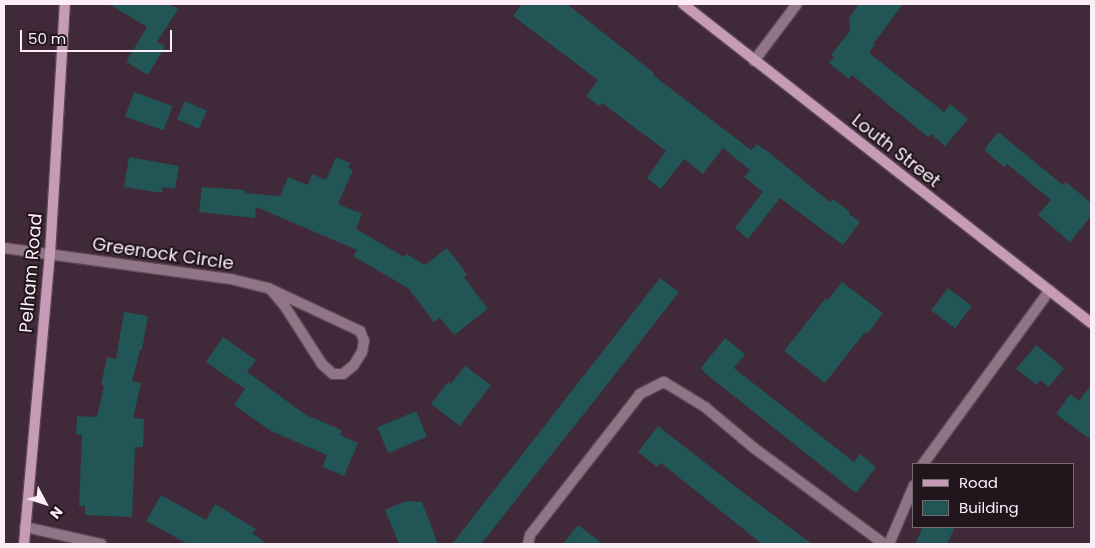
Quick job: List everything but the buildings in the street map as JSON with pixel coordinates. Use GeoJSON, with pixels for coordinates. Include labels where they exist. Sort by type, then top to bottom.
{"type":"FeatureCollection","features":[{"type":"Feature","properties":{"kind":"main road","name":"Pelham Road"},"geometry":{"type":"LineString","coordinates":[[24,544],[50,254],[66,4]]}},
{"type":"Feature","properties":{"kind":"main road","name":"Louth Street"},"geometry":{"type":"LineString","coordinates":[[683,4],[1091,323]]}},
{"type":"Feature","properties":{"kind":"street"},"geometry":{"type":"LineString","coordinates":[[754,61],[797,4]]}},
{"type":"Feature","properties":{"kind":"street","name":"Greenock Circle"},"geometry":{"type":"LineString","coordinates":[[4,248],[231,280],[270,289],[360,331],[364,341],[362,352],[354,365],[343,374],[333,374],[322,364],[284,305],[270,289]]}},
{"type":"Feature","properties":{"kind":"street"},"geometry":{"type":"LineString","coordinates":[[924,463],[1050,290]]}},
{"type":"Feature","properties":{"kind":"street"},"geometry":{"type":"LineString","coordinates":[[528,544],[530,535],[640,394],[664,382],[705,407],[754,448],[884,544]]}},
{"type":"Feature","properties":{"kind":"street"},"geometry":{"type":"LineString","coordinates":[[889,544],[912,490]]}},
{"type":"Feature","properties":{"kind":"street"},"geometry":{"type":"LineString","coordinates":[[25,527],[101,544]]}}]}
